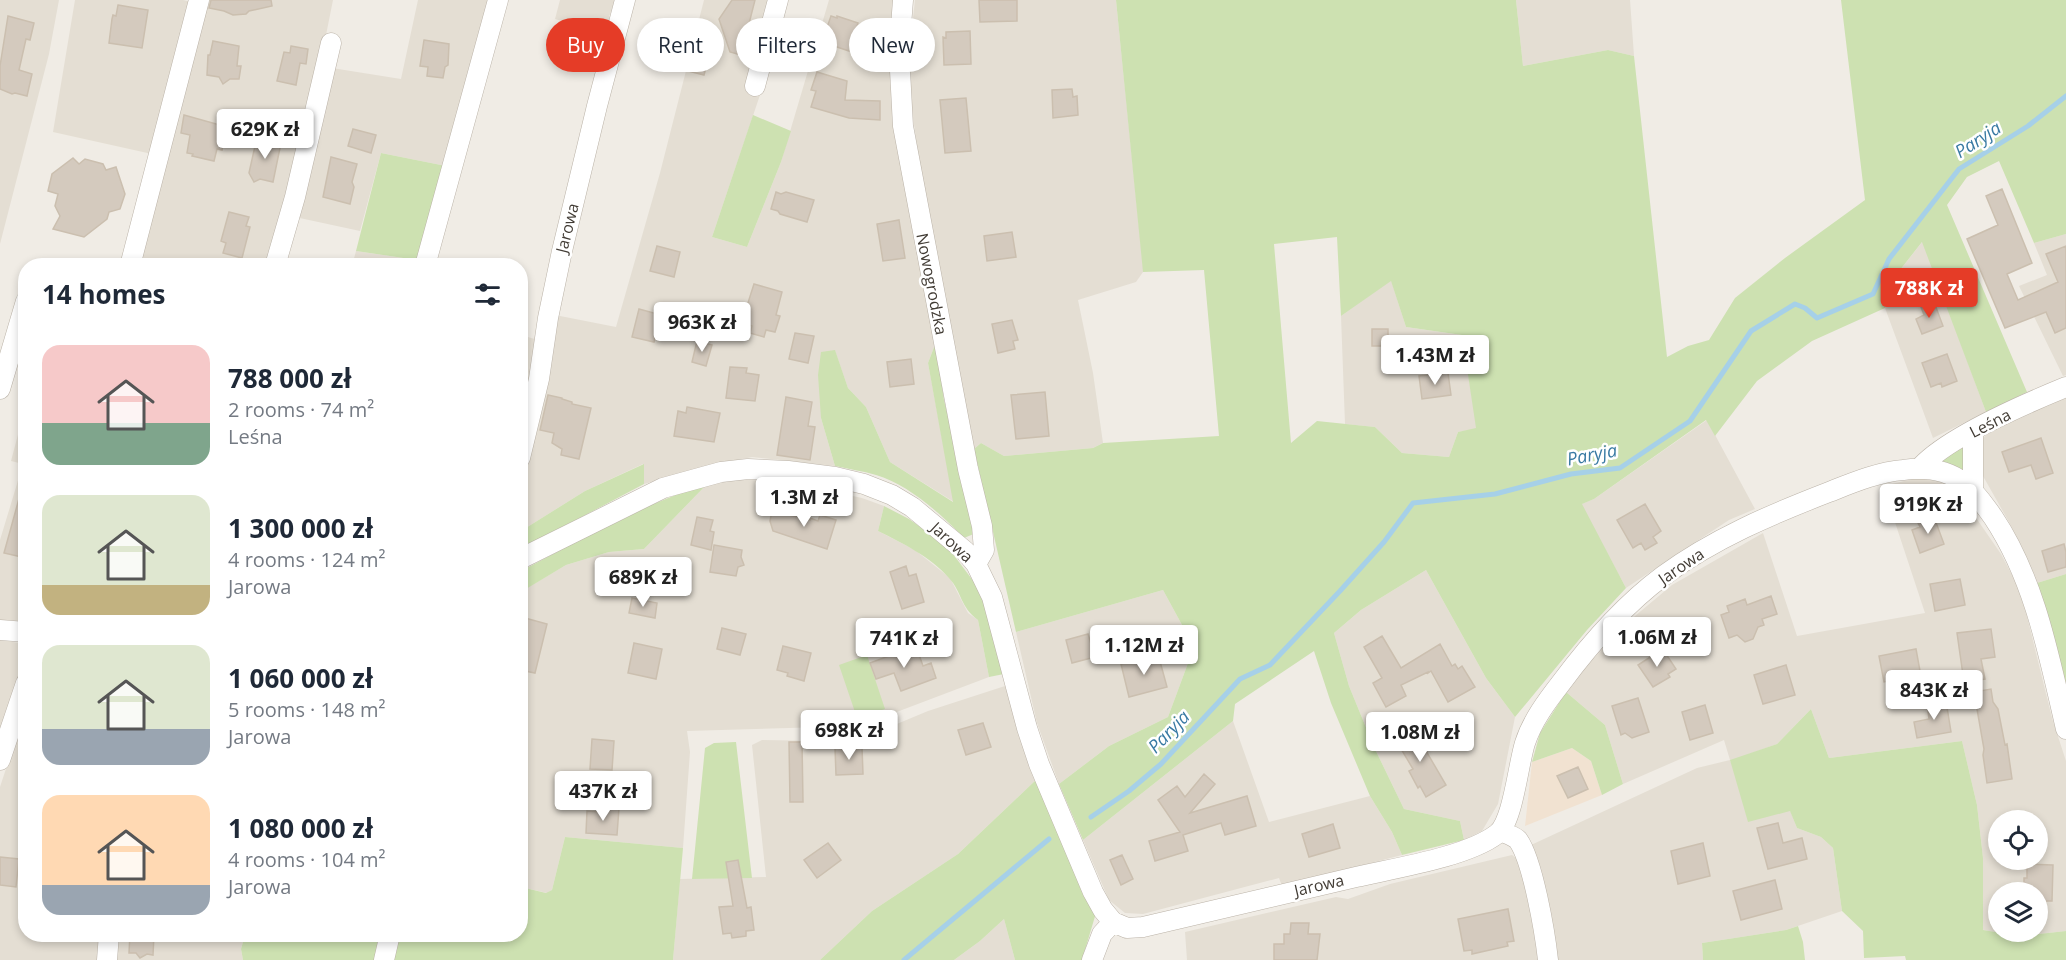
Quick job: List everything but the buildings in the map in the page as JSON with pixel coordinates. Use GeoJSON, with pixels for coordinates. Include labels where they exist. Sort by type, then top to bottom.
{"type":"FeatureCollection","features":[{"type":"Feature","properties":{"kind":"street"},"geometry":{"type":"LineString","coordinates":[[132,258],[199,0]]}},
{"type":"Feature","properties":{"kind":"street"},"geometry":{"type":"LineString","coordinates":[[426,258],[498,0]]}},
{"type":"Feature","properties":{"kind":"street","name":"Jarowa"},"geometry":{"type":"LineString","coordinates":[[528,425],[539,379],[548,318],[562,250],[625,0]]}},
{"type":"Feature","properties":{"kind":"street"},"geometry":{"type":"LineString","coordinates":[[754,86],[778,0]]}},
{"type":"Feature","properties":{"kind":"street","name":"Nowogrodzka"},"geometry":{"type":"LineString","coordinates":[[903,0],[899,52],[903,126],[968,469],[982,526],[984,550],[976,564]]}},
{"type":"Feature","properties":{"kind":"street"},"geometry":{"type":"LineString","coordinates":[[277,258],[295,197],[332,43]]}},
{"type":"Feature","properties":{"kind":"street"},"geometry":{"type":"LineString","coordinates":[[0,389],[18,328]]}},
{"type":"Feature","properties":{"kind":"street","name":"Leśna"},"geometry":{"type":"LineString","coordinates":[[1919,469],[1929,457],[1973,432],[2066,387]]}},
{"type":"Feature","properties":{"kind":"street"},"geometry":{"type":"LineString","coordinates":[[1973,432],[1973,490]]}},
{"type":"Feature","properties":{"kind":"street","name":"Jarowa"},"geometry":{"type":"LineString","coordinates":[[528,556],[663,488],[722,472],[748,469],[835,477],[878,488],[912,507],[965,551],[976,564],[992,597],[1027,728],[1049,791],[1103,910],[1113,922],[1127,928],[1143,927],[1409,865],[1483,844],[1501,831],[1508,816],[1525,743],[1542,709],[1585,652],[1637,597],[1691,558],[1784,509],[1881,474],[1919,469],[1938,470],[1953,475],[1973,490],[1999,527],[2021,570],[2042,631],[2066,729]]}},
{"type":"Feature","properties":{"kind":"street"},"geometry":{"type":"LineString","coordinates":[[0,630],[18,631]]}},
{"type":"Feature","properties":{"kind":"street"},"geometry":{"type":"LineString","coordinates":[[0,760],[18,706]]}},
{"type":"Feature","properties":{"kind":"street"},"geometry":{"type":"LineString","coordinates":[[1501,831],[1517,839],[1529,865],[1548,960]]}},
{"type":"Feature","properties":{"kind":"street"},"geometry":{"type":"LineString","coordinates":[[1092,960],[1102,934],[1113,922]]}},
{"type":"Feature","properties":{"kind":"street"},"geometry":{"type":"LineString","coordinates":[[107,960],[108,942]]}},
{"type":"Feature","properties":{"kind":"street"},"geometry":{"type":"LineString","coordinates":[[384,960],[388,942]]}},
{"type":"Feature","properties":{"kind":"shaded area"},"geometry":{"type":"Polygon","coordinates":[[[0,0],[59,0],[49,54],[0,244],[0,0]]]}},
{"type":"Feature","properties":{"kind":"shaded area"},"geometry":{"type":"Polygon","coordinates":[[[75,0],[183,0],[191,2],[152,154],[53,132],[75,0]]]}},
{"type":"Feature","properties":{"kind":"shaded area"},"geometry":{"type":"Polygon","coordinates":[[[205,0],[333,0],[270,258],[141,258],[205,0]]]}},
{"type":"Feature","properties":{"kind":"shaded area"},"geometry":{"type":"Polygon","coordinates":[[[418,0],[488,0],[446,166],[381,153],[360,231],[295,217],[332,68],[401,79],[418,0]]]}},
{"type":"Feature","properties":{"kind":"shaded area"},"geometry":{"type":"Polygon","coordinates":[[[560,0],[615,0],[609,18],[555,18],[560,0]]]}},
{"type":"Feature","properties":{"kind":"shaded area"},"geometry":{"type":"Polygon","coordinates":[[[704,0],[772,0],[770,18],[736,18],[736,72],[763,72],[761,92],[712,237],[747,247],[781,162],[808,72],[837,72],[837,18],[824,18],[829,0],[894,0],[893,18],[849,18],[849,72],[890,72],[900,155],[936,342],[928,363],[954,502],[890,462],[866,407],[848,388],[835,351],[821,418],[835,466],[752,457],[708,466],[644,484],[643,464],[585,491],[528,527],[528,459],[555,315],[616,327],[660,173],[686,72],[724,72],[724,18],[699,18],[704,0]]]}},
{"type":"Feature","properties":{"kind":"shaded area"},"geometry":{"type":"Polygon","coordinates":[[[915,0],[1116,0],[1143,272],[1136,282],[1078,300],[1093,373],[1103,443],[1093,448],[1004,456],[981,443],[974,449],[930,239],[907,74],[907,72],[935,72],[935,18],[913,18],[915,0]]]}},
{"type":"Feature","properties":{"kind":"shaded area"},"geometry":{"type":"Polygon","coordinates":[[[1516,0],[1630,0],[1634,56],[1608,50],[1523,66],[1516,0]]]}},
{"type":"Feature","properties":{"kind":"shaded area"},"geometry":{"type":"Polygon","coordinates":[[[2066,234],[2066,375],[2063,376],[2019,286],[2047,275],[2034,243],[2066,234]]]}},
{"type":"Feature","properties":{"kind":"shaded area"},"geometry":{"type":"Polygon","coordinates":[[[1923,241],[1986,412],[1933,438],[1885,308],[1896,275],[1923,241]]]}},
{"type":"Feature","properties":{"kind":"shaded area"},"geometry":{"type":"Polygon","coordinates":[[[356,251],[403,258],[354,258],[356,251]]]}},
{"type":"Feature","properties":{"kind":"shaded area"},"geometry":{"type":"Polygon","coordinates":[[[1391,280],[1406,327],[1462,335],[1477,429],[1458,432],[1449,457],[1402,453],[1375,427],[1345,424],[1341,316],[1391,280]]]}},
{"type":"Feature","properties":{"kind":"shaded area"},"geometry":{"type":"Polygon","coordinates":[[[528,337],[538,340],[528,397],[528,337]]]}},
{"type":"Feature","properties":{"kind":"shaded area"},"geometry":{"type":"Polygon","coordinates":[[[2066,395],[2066,574],[2037,583],[2009,522],[1979,469],[1979,442],[1993,428],[2066,395]]]}},
{"type":"Feature","properties":{"kind":"shaded area"},"geometry":{"type":"Polygon","coordinates":[[[1707,420],[1755,509],[1729,520],[1626,588],[1581,504],[1594,499],[1707,420]]]}},
{"type":"Feature","properties":{"kind":"shaded area"},"geometry":{"type":"Polygon","coordinates":[[[18,434],[18,463],[11,461],[18,434]]]}},
{"type":"Feature","properties":{"kind":"shaded area"},"geometry":{"type":"Polygon","coordinates":[[[1917,478],[1944,482],[1963,499],[2001,554],[2021,592],[2052,718],[2066,761],[2066,931],[2048,933],[2048,882],[1988,882],[1988,931],[1983,930],[1983,858],[1977,805],[1962,741],[1829,758],[1811,709],[1777,744],[1730,761],[1790,810],[1797,828],[1821,837],[1833,848],[1842,911],[1786,930],[1702,943],[1703,960],[1558,960],[1547,899],[1531,845],[1697,768],[1730,760],[1724,740],[1623,784],[1605,725],[1566,692],[1589,663],[1635,616],[1672,585],[1763,533],[1797,636],[1925,613],[1883,486],[1917,478]]]}},
{"type":"Feature","properties":{"kind":"shaded area"},"geometry":{"type":"Polygon","coordinates":[[[734,479],[788,482],[862,498],[884,506],[878,531],[915,550],[950,578],[968,613],[978,620],[989,677],[865,724],[687,731],[690,752],[683,848],[565,837],[552,890],[547,893],[528,889],[528,587],[566,565],[609,552],[644,549],[710,481],[734,479]]]}},
{"type":"Feature","properties":{"kind":"shaded area"},"geometry":{"type":"Polygon","coordinates":[[[18,481],[18,621],[0,620],[0,540],[18,481]]]}},
{"type":"Feature","properties":{"kind":"shaded area"},"geometry":{"type":"Polygon","coordinates":[[[1426,570],[1486,678],[1515,717],[1498,804],[1482,831],[1464,840],[1460,821],[1404,809],[1374,747],[1349,686],[1334,633],[1361,610],[1426,570]]]}},
{"type":"Feature","properties":{"kind":"shaded area"},"geometry":{"type":"Polygon","coordinates":[[[1163,590],[1194,647],[1168,717],[1109,746],[1059,784],[1037,723],[1016,632],[1163,590]]]}},
{"type":"Feature","properties":{"kind":"shaded area"},"geometry":{"type":"Polygon","coordinates":[[[0,640],[18,643],[18,689],[0,744],[0,640]]]}},
{"type":"Feature","properties":{"kind":"shaded area"},"geometry":{"type":"Polygon","coordinates":[[[1005,686],[1038,778],[958,854],[872,911],[820,960],[673,960],[680,879],[766,877],[752,745],[762,740],[823,741],[868,736],[928,711],[1005,686]]]}},
{"type":"Feature","properties":{"kind":"shaded area"},"geometry":{"type":"Polygon","coordinates":[[[1233,721],[1269,822],[1370,796],[1392,832],[1402,855],[1282,886],[1279,878],[1143,914],[1125,913],[1109,900],[1083,840],[1233,721]]]}},
{"type":"Feature","properties":{"kind":"shaded area"},"geometry":{"type":"Polygon","coordinates":[[[18,732],[18,942],[101,942],[99,960],[0,960],[0,787],[18,732]]]}},
{"type":"Feature","properties":{"kind":"shaded area"},"geometry":{"type":"Polygon","coordinates":[[[1572,748],[1591,761],[1602,795],[1525,826],[1532,762],[1572,748]]]}},
{"type":"Feature","properties":{"kind":"shaded area"},"geometry":{"type":"Polygon","coordinates":[[[1512,855],[1520,861],[1542,960],[1187,960],[1185,932],[1336,897],[1348,899],[1390,884],[1512,855]]]}},
{"type":"Feature","properties":{"kind":"shaded area"},"geometry":{"type":"Polygon","coordinates":[[[1004,919],[1015,960],[954,960],[980,941],[1004,919]]]}},
{"type":"Feature","properties":{"kind":"shaded area"},"geometry":{"type":"Polygon","coordinates":[[[115,942],[243,942],[241,949],[243,960],[114,960],[115,942]]]}},
{"type":"Feature","properties":{"kind":"green space"},"geometry":{"type":"Polygon","coordinates":[[[1116,0],[1516,0],[1523,66],[1608,50],[1634,56],[1667,357],[1688,346],[1709,340],[1735,298],[1785,258],[1865,200],[1841,0],[2066,0],[2066,234],[2034,243],[1999,161],[1967,177],[1947,205],[2027,392],[1986,412],[1922,242],[1896,275],[1885,308],[1812,341],[1757,381],[1715,436],[1706,420],[1594,499],[1582,504],[1626,588],[1587,630],[1515,717],[1486,678],[1426,570],[1361,610],[1334,633],[1349,686],[1374,747],[1404,809],[1460,821],[1464,840],[1402,855],[1392,832],[1370,796],[1331,703],[1314,651],[1235,704],[1233,721],[1083,840],[1059,784],[1109,746],[1168,717],[1194,647],[1163,590],[1016,632],[974,449],[981,443],[1004,456],[1093,448],[1103,443],[1219,436],[1204,270],[1143,272],[1116,0]],[[1337,237],[1274,244],[1291,443],[1317,421],[1375,427],[1402,453],[1449,457],[1458,432],[1476,428],[1462,335],[1406,327],[1391,281],[1341,316],[1337,237]]]}},
{"type":"Feature","properties":{"kind":"green space"},"geometry":{"type":"Polygon","coordinates":[[[753,115],[791,131],[747,247],[712,237],[753,115]]]}},
{"type":"Feature","properties":{"kind":"green space"},"geometry":{"type":"Polygon","coordinates":[[[381,153],[446,166],[418,258],[356,251],[381,153]]]}},
{"type":"Feature","properties":{"kind":"green space"},"geometry":{"type":"Polygon","coordinates":[[[936,342],[944,400],[976,533],[964,538],[935,510],[900,485],[876,475],[835,466],[821,418],[818,375],[821,352],[835,350],[848,388],[866,407],[890,462],[953,502],[928,363],[936,342]]]}},
{"type":"Feature","properties":{"kind":"green space"},"geometry":{"type":"Polygon","coordinates":[[[1967,444],[1968,474],[1932,458],[1967,444]]]}},
{"type":"Feature","properties":{"kind":"green space"},"geometry":{"type":"Polygon","coordinates":[[[644,464],[644,484],[528,545],[528,527],[585,491],[644,464]]]}},
{"type":"Feature","properties":{"kind":"green space"},"geometry":{"type":"Polygon","coordinates":[[[710,481],[644,549],[609,552],[566,565],[528,588],[528,567],[629,514],[710,481]]]}},
{"type":"Feature","properties":{"kind":"green space"},"geometry":{"type":"Polygon","coordinates":[[[884,506],[909,519],[947,546],[977,586],[990,615],[1004,674],[989,677],[978,620],[964,605],[942,570],[925,557],[878,531],[884,506]]]}},
{"type":"Feature","properties":{"kind":"green space"},"geometry":{"type":"Polygon","coordinates":[[[2066,574],[2066,693],[2037,583],[2066,574]]]}},
{"type":"Feature","properties":{"kind":"green space"},"geometry":{"type":"Polygon","coordinates":[[[867,655],[885,709],[857,718],[839,665],[867,655]]]}},
{"type":"Feature","properties":{"kind":"green space"},"geometry":{"type":"Polygon","coordinates":[[[1566,692],[1605,725],[1623,784],[1602,795],[1591,761],[1572,748],[1532,762],[1540,733],[1566,692]]]}},
{"type":"Feature","properties":{"kind":"green space"},"geometry":{"type":"Polygon","coordinates":[[[1811,709],[1829,758],[1962,741],[1977,805],[1983,858],[1983,930],[1988,931],[1988,942],[2048,942],[2048,933],[2066,931],[2066,960],[1906,960],[1905,956],[1864,958],[1863,931],[1842,911],[1833,848],[1821,837],[1797,828],[1790,811],[1748,822],[1730,760],[1777,744],[1811,709]]]}},
{"type":"Feature","properties":{"kind":"green space"},"geometry":{"type":"Polygon","coordinates":[[[736,742],[752,878],[692,879],[705,748],[714,743],[736,742]]]}},
{"type":"Feature","properties":{"kind":"green space"},"geometry":{"type":"Polygon","coordinates":[[[1038,778],[1096,913],[1082,960],[1015,960],[1004,919],[954,960],[820,960],[872,911],[958,854],[1038,778]]]}},
{"type":"Feature","properties":{"kind":"green space"},"geometry":{"type":"Polygon","coordinates":[[[565,837],[683,848],[673,960],[391,960],[397,942],[528,942],[528,889],[546,893],[552,890],[565,837]]]}},
{"type":"Feature","properties":{"kind":"green space"},"geometry":{"type":"Polygon","coordinates":[[[1798,926],[1805,960],[1703,960],[1702,943],[1786,930],[1798,926]]]}},
{"type":"Feature","properties":{"kind":"green space"},"geometry":{"type":"Polygon","coordinates":[[[243,942],[384,942],[380,960],[243,960],[241,949],[243,942]]]}},
{"type":"Feature","properties":{"kind":"waterway","name":"Paryja"},"geometry":{"type":"LineString","coordinates":[[1091,817],[1129,791],[1161,764],[1240,679],[1270,665],[1384,542],[1413,503],[1495,494],[1571,474],[1620,468],[1690,421],[1751,331],[1795,304],[1805,308],[1817,318],[1873,294],[1889,259],[1959,169],[2028,126],[2066,96]]}},
{"type":"Feature","properties":{"kind":"waterway","name":"Paryja"},"geometry":{"type":"LineString","coordinates":[[904,960],[1049,839]]}}]}
